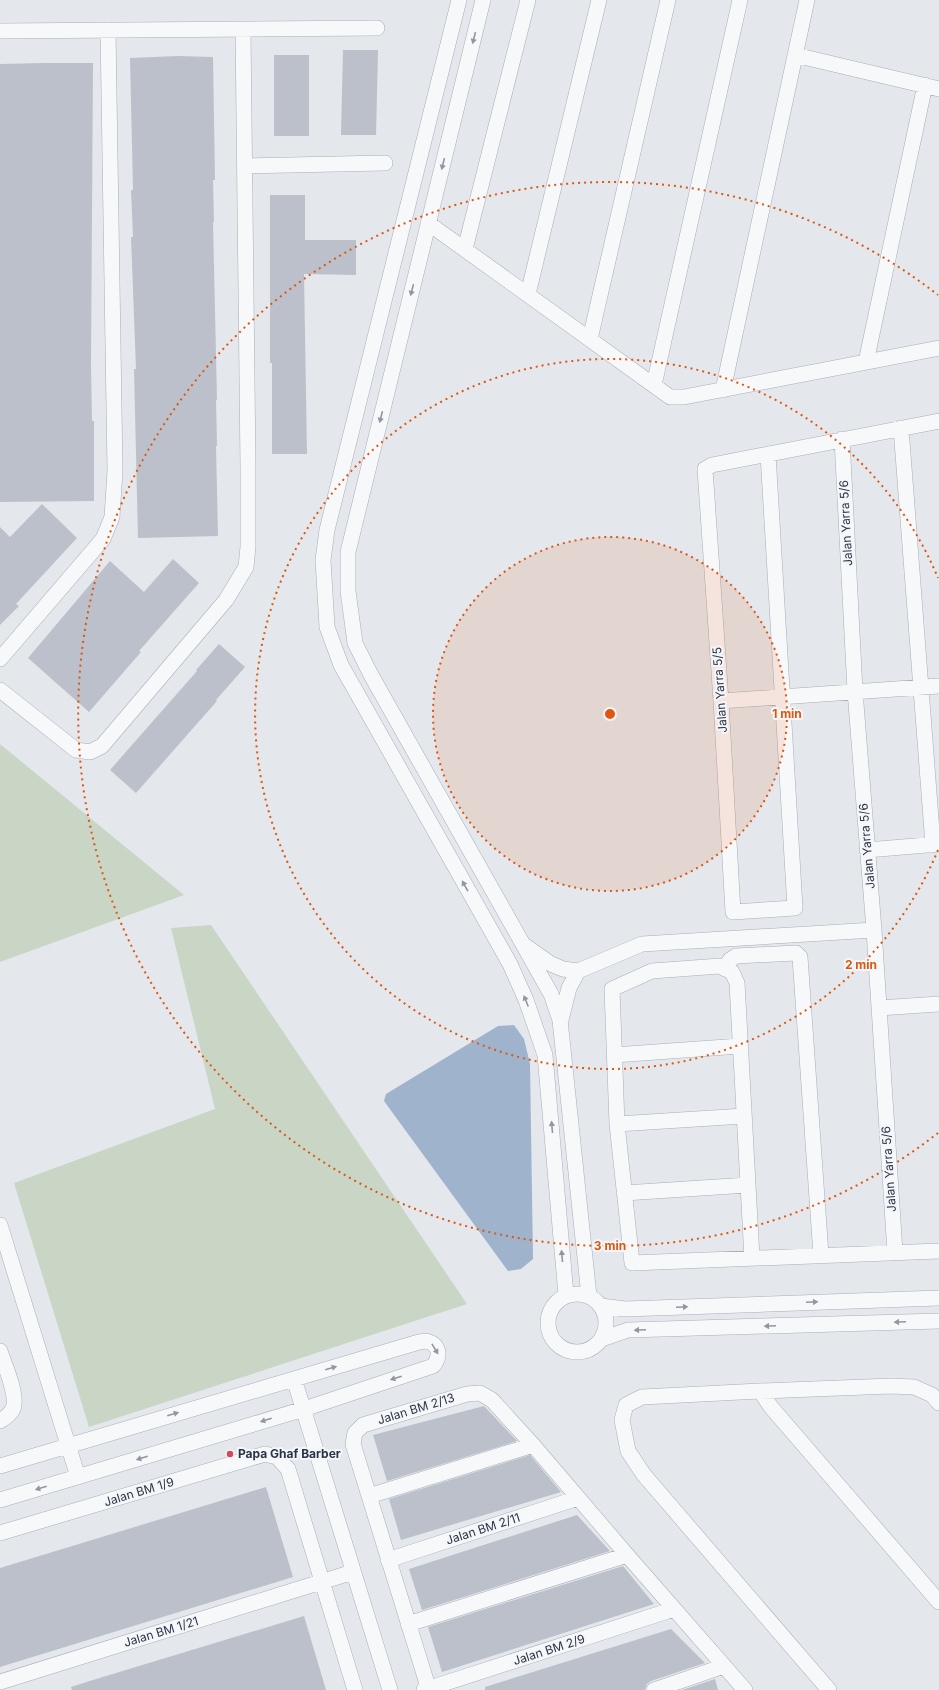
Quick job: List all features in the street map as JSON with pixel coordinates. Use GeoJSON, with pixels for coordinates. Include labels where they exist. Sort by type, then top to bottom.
{"type":"FeatureCollection","features":[{"type":"Feature","properties":{"kind":"street"},"geometry":{"type":"LineString","coordinates":[[460,0],[327,530],[323,560],[327,627],[341,665],[510,964],[546,1055],[566,1295]]}},
{"type":"Feature","properties":{"kind":"street"},"geometry":{"type":"LineString","coordinates":[[483,0],[348,552],[348,592],[355,643],[361,656],[551,994],[560,1020],[589,1296]]}},
{"type":"Feature","properties":{"kind":"street"},"geometry":{"type":"LineString","coordinates":[[466,249],[528,0]]}},
{"type":"Feature","properties":{"kind":"street"},"geometry":{"type":"LineString","coordinates":[[528,294],[598,0]]}},
{"type":"Feature","properties":{"kind":"street"},"geometry":{"type":"LineString","coordinates":[[590,339],[668,0]]}},
{"type":"Feature","properties":{"kind":"street"},"geometry":{"type":"LineString","coordinates":[[654,385],[740,0]]}},
{"type":"Feature","properties":{"kind":"street"},"geometry":{"type":"LineString","coordinates":[[722,390],[807,0]]}},
{"type":"Feature","properties":{"kind":"street"},"geometry":{"type":"LineString","coordinates":[[0,31],[377,28]]}},
{"type":"Feature","properties":{"kind":"street"},"geometry":{"type":"LineString","coordinates":[[0,659],[103,539],[112,517],[115,471],[108,30]]}},
{"type":"Feature","properties":{"kind":"street"},"geometry":{"type":"LineString","coordinates":[[0,690],[76,750],[90,752],[102,746],[226,600],[246,567],[248,547],[248,466],[243,30]]}},
{"type":"Feature","properties":{"kind":"street"},"geometry":{"type":"LineString","coordinates":[[795,55],[932,87],[866,362]]}},
{"type":"Feature","properties":{"kind":"street"},"geometry":{"type":"LineString","coordinates":[[245,166],[385,163]]}},
{"type":"Feature","properties":{"kind":"street"},"geometry":{"type":"LineString","coordinates":[[428,223],[670,397],[684,398],[939,348]]}},
{"type":"Feature","properties":{"kind":"street"},"geometry":{"type":"LineString","coordinates":[[782,696],[768,454],[939,420]]}},
{"type":"Feature","properties":{"kind":"street"},"geometry":{"type":"LineString","coordinates":[[867,850],[936,845],[921,687],[901,428]]}},
{"type":"Feature","properties":{"kind":"street","name":"Jalan Yarra 5/6"},"geometry":{"type":"LineString","coordinates":[[842,439],[855,691],[874,930],[895,1252]]}},
{"type":"Feature","properties":{"kind":"street","name":"Jalan Yarra 5/5"},"geometry":{"type":"LineString","coordinates":[[768,454],[712,465],[705,469],[721,701],[733,912],[795,908],[782,696]]}},
{"type":"Feature","properties":{"kind":"street"},"geometry":{"type":"LineString","coordinates":[[721,701],[939,686]]}},
{"type":"Feature","properties":{"kind":"street"},"geometry":{"type":"LineString","coordinates":[[524,945],[551,964],[563,969],[578,971],[642,944],[874,930]]}},
{"type":"Feature","properties":{"kind":"street"},"geometry":{"type":"LineString","coordinates":[[725,969],[730,960],[736,956],[796,953],[800,957],[822,1255]]}},
{"type":"Feature","properties":{"kind":"street"},"geometry":{"type":"LineString","coordinates":[[752,1258],[737,983],[732,972],[720,966],[652,971],[612,989],[617,1124],[632,1263],[752,1258],[822,1255],[895,1252],[939,1252]]}},
{"type":"Feature","properties":{"kind":"street"},"geometry":{"type":"LineString","coordinates":[[560,1026],[564,1003],[569,988],[578,971]]}},
{"type":"Feature","properties":{"kind":"street"},"geometry":{"type":"LineString","coordinates":[[879,1008],[939,1004]]}},
{"type":"Feature","properties":{"kind":"street"},"geometry":{"type":"LineString","coordinates":[[614,1055],[740,1046]]}},
{"type":"Feature","properties":{"kind":"street"},"geometry":{"type":"LineString","coordinates":[[617,1124],[744,1116]]}},
{"type":"Feature","properties":{"kind":"street"},"geometry":{"type":"LineString","coordinates":[[624,1193],[748,1185]]}},
{"type":"Feature","properties":{"kind":"street"},"geometry":{"type":"LineString","coordinates":[[0,1225],[78,1477]]}},
{"type":"Feature","properties":{"kind":"street"},"geometry":{"type":"LineString","coordinates":[[576,1293],[589,1296],[601,1306],[605,1314],[607,1322],[606,1331],[602,1339],[595,1346],[586,1351],[577,1352],[567,1350],[558,1345],[552,1338],[548,1328],[548,1318],[551,1308],[557,1301],[566,1295],[576,1293]]}},
{"type":"Feature","properties":{"kind":"street"},"geometry":{"type":"LineString","coordinates":[[601,1306],[625,1309],[939,1298]]}},
{"type":"Feature","properties":{"kind":"street"},"geometry":{"type":"LineString","coordinates":[[602,1339],[628,1330],[939,1321]]}},
{"type":"Feature","properties":{"kind":"street"},"geometry":{"type":"LineString","coordinates":[[0,1466],[426,1340],[437,1348],[439,1354],[438,1361],[433,1366],[304,1409],[0,1500]]}},
{"type":"Feature","properties":{"kind":"street"},"geometry":{"type":"LineString","coordinates":[[0,1351],[13,1390],[14,1406],[5,1418]]}},
{"type":"Feature","properties":{"kind":"street"},"geometry":{"type":"LineString","coordinates":[[294,1379],[390,1690]]}},
{"type":"Feature","properties":{"kind":"street"},"geometry":{"type":"LineString","coordinates":[[829,1690],[644,1475],[628,1451],[622,1420],[626,1405],[642,1396],[891,1386],[914,1387],[932,1395],[939,1403]]}},
{"type":"Feature","properties":{"kind":"street"},"geometry":{"type":"LineString","coordinates":[[760,1391],[771,1407],[939,1602]]}},
{"type":"Feature","properties":{"kind":"street","name":"Jalan BM 2/13"},"geometry":{"type":"LineString","coordinates":[[369,1496],[353,1444],[356,1433],[364,1425],[467,1394],[480,1393],[492,1400],[533,1445]]}},
{"type":"Feature","properties":{"kind":"street"},"geometry":{"type":"LineString","coordinates":[[427,1690],[369,1496],[533,1445],[745,1690]]}},
{"type":"Feature","properties":{"kind":"street","name":"Jalan BM 1/9"},"geometry":{"type":"LineString","coordinates":[[0,1533],[265,1454],[277,1457],[288,1469],[322,1582]]}},
{"type":"Feature","properties":{"kind":"street","name":"Jalan BM 2/11"},"geometry":{"type":"LineString","coordinates":[[388,1560],[578,1498]]}},
{"type":"Feature","properties":{"kind":"street"},"geometry":{"type":"LineString","coordinates":[[408,1624],[627,1555]]}},
{"type":"Feature","properties":{"kind":"street","name":"Jalan BM 1/21"},"geometry":{"type":"LineString","coordinates":[[0,1682],[353,1572]]}},
{"type":"Feature","properties":{"kind":"street"},"geometry":{"type":"LineString","coordinates":[[322,1582],[355,1690]]}},
{"type":"Feature","properties":{"kind":"street","name":"Jalan BM 2/9"},"geometry":{"type":"LineString","coordinates":[[427,1690],[674,1609]]}},
{"type":"Feature","properties":{"kind":"street"},"geometry":{"type":"LineString","coordinates":[[654,1690],[724,1666]]}},
{"type":"Feature","properties":{"kind":"green space"},"geometry":{"type":"Polygon","coordinates":[[[0,744],[184,895],[0,962],[0,744]]]}},
{"type":"Feature","properties":{"kind":"green space"},"geometry":{"type":"Polygon","coordinates":[[[211,925],[467,1304],[89,1427],[14,1183],[215,1109],[171,928],[211,925]]]}},
{"type":"Feature","properties":{"kind":"water"},"geometry":{"type":"Polygon","coordinates":[[[514,1025],[524,1039],[530,1064],[533,1259],[521,1269],[508,1271],[384,1101],[386,1094],[498,1026],[514,1025]]]}},
{"type":"Feature","properties":{"kind":"building"},"geometry":{"type":"Polygon","coordinates":[[[343,50],[378,50],[376,135],[341,135],[343,50]]]}},
{"type":"Feature","properties":{"kind":"building"},"geometry":{"type":"Polygon","coordinates":[[[274,55],[309,55],[309,136],[274,136],[274,55]]]}},
{"type":"Feature","properties":{"kind":"building"},"geometry":{"type":"Polygon","coordinates":[[[178,56],[213,57],[215,180],[213,180],[213,222],[218,536],[138,538],[134,369],[136,369],[131,237],[133,237],[131,190],[133,190],[130,58],[178,56]]]}},
{"type":"Feature","properties":{"kind":"building"},"geometry":{"type":"Polygon","coordinates":[[[93,63],[91,364],[92,421],[94,421],[94,501],[0,502],[0,64],[93,63]]]}},
{"type":"Feature","properties":{"kind":"building"},"geometry":{"type":"Polygon","coordinates":[[[270,195],[305,195],[305,240],[356,240],[356,275],[304,274],[307,454],[272,454],[272,363],[270,363],[270,195]]]}},
{"type":"Feature","properties":{"kind":"building"},"geometry":{"type":"Polygon","coordinates":[[[42,504],[77,538],[16,604],[19,606],[0,625],[0,527],[10,537],[42,504]]]}},
{"type":"Feature","properties":{"kind":"building"},"geometry":{"type":"Polygon","coordinates":[[[173,559],[199,583],[139,651],[141,652],[89,712],[28,658],[110,561],[144,592],[173,559]]]}},
{"type":"Feature","properties":{"kind":"building"},"geometry":{"type":"Polygon","coordinates":[[[219,644],[245,667],[136,793],[110,770],[219,644]]]}},
{"type":"Feature","properties":{"kind":"building"},"geometry":{"type":"Polygon","coordinates":[[[484,1406],[517,1441],[387,1481],[373,1435],[484,1406]]]}},
{"type":"Feature","properties":{"kind":"building"},"geometry":{"type":"Polygon","coordinates":[[[530,1455],[561,1492],[401,1540],[389,1499],[530,1455]]]}},
{"type":"Feature","properties":{"kind":"building"},"geometry":{"type":"Polygon","coordinates":[[[266,1487],[293,1577],[0,1667],[0,1568],[266,1487]]]}},
{"type":"Feature","properties":{"kind":"building"},"geometry":{"type":"Polygon","coordinates":[[[577,1515],[610,1551],[422,1610],[409,1569],[577,1515]]]}},
{"type":"Feature","properties":{"kind":"building"},"geometry":{"type":"Polygon","coordinates":[[[623,1566],[654,1604],[442,1672],[428,1627],[623,1566]]]}},
{"type":"Feature","properties":{"kind":"building"},"geometry":{"type":"Polygon","coordinates":[[[304,1616],[326,1690],[72,1690],[71,1687],[93,1680],[304,1616]]]}},
{"type":"Feature","properties":{"kind":"building"},"geometry":{"type":"Polygon","coordinates":[[[671,1629],[705,1663],[651,1681],[647,1684],[645,1690],[485,1690],[485,1687],[671,1629]]]}},
{"type":"Feature","properties":{"kind":"building"},"geometry":{"type":"Polygon","coordinates":[[[715,1679],[718,1690],[682,1690],[715,1679]]]}},
{"type":"Feature","properties":{"kind":"place","name":"Papa Ghaf Barber"},"geometry":{"type":"Point","coordinates":[230,1454]}}]}
